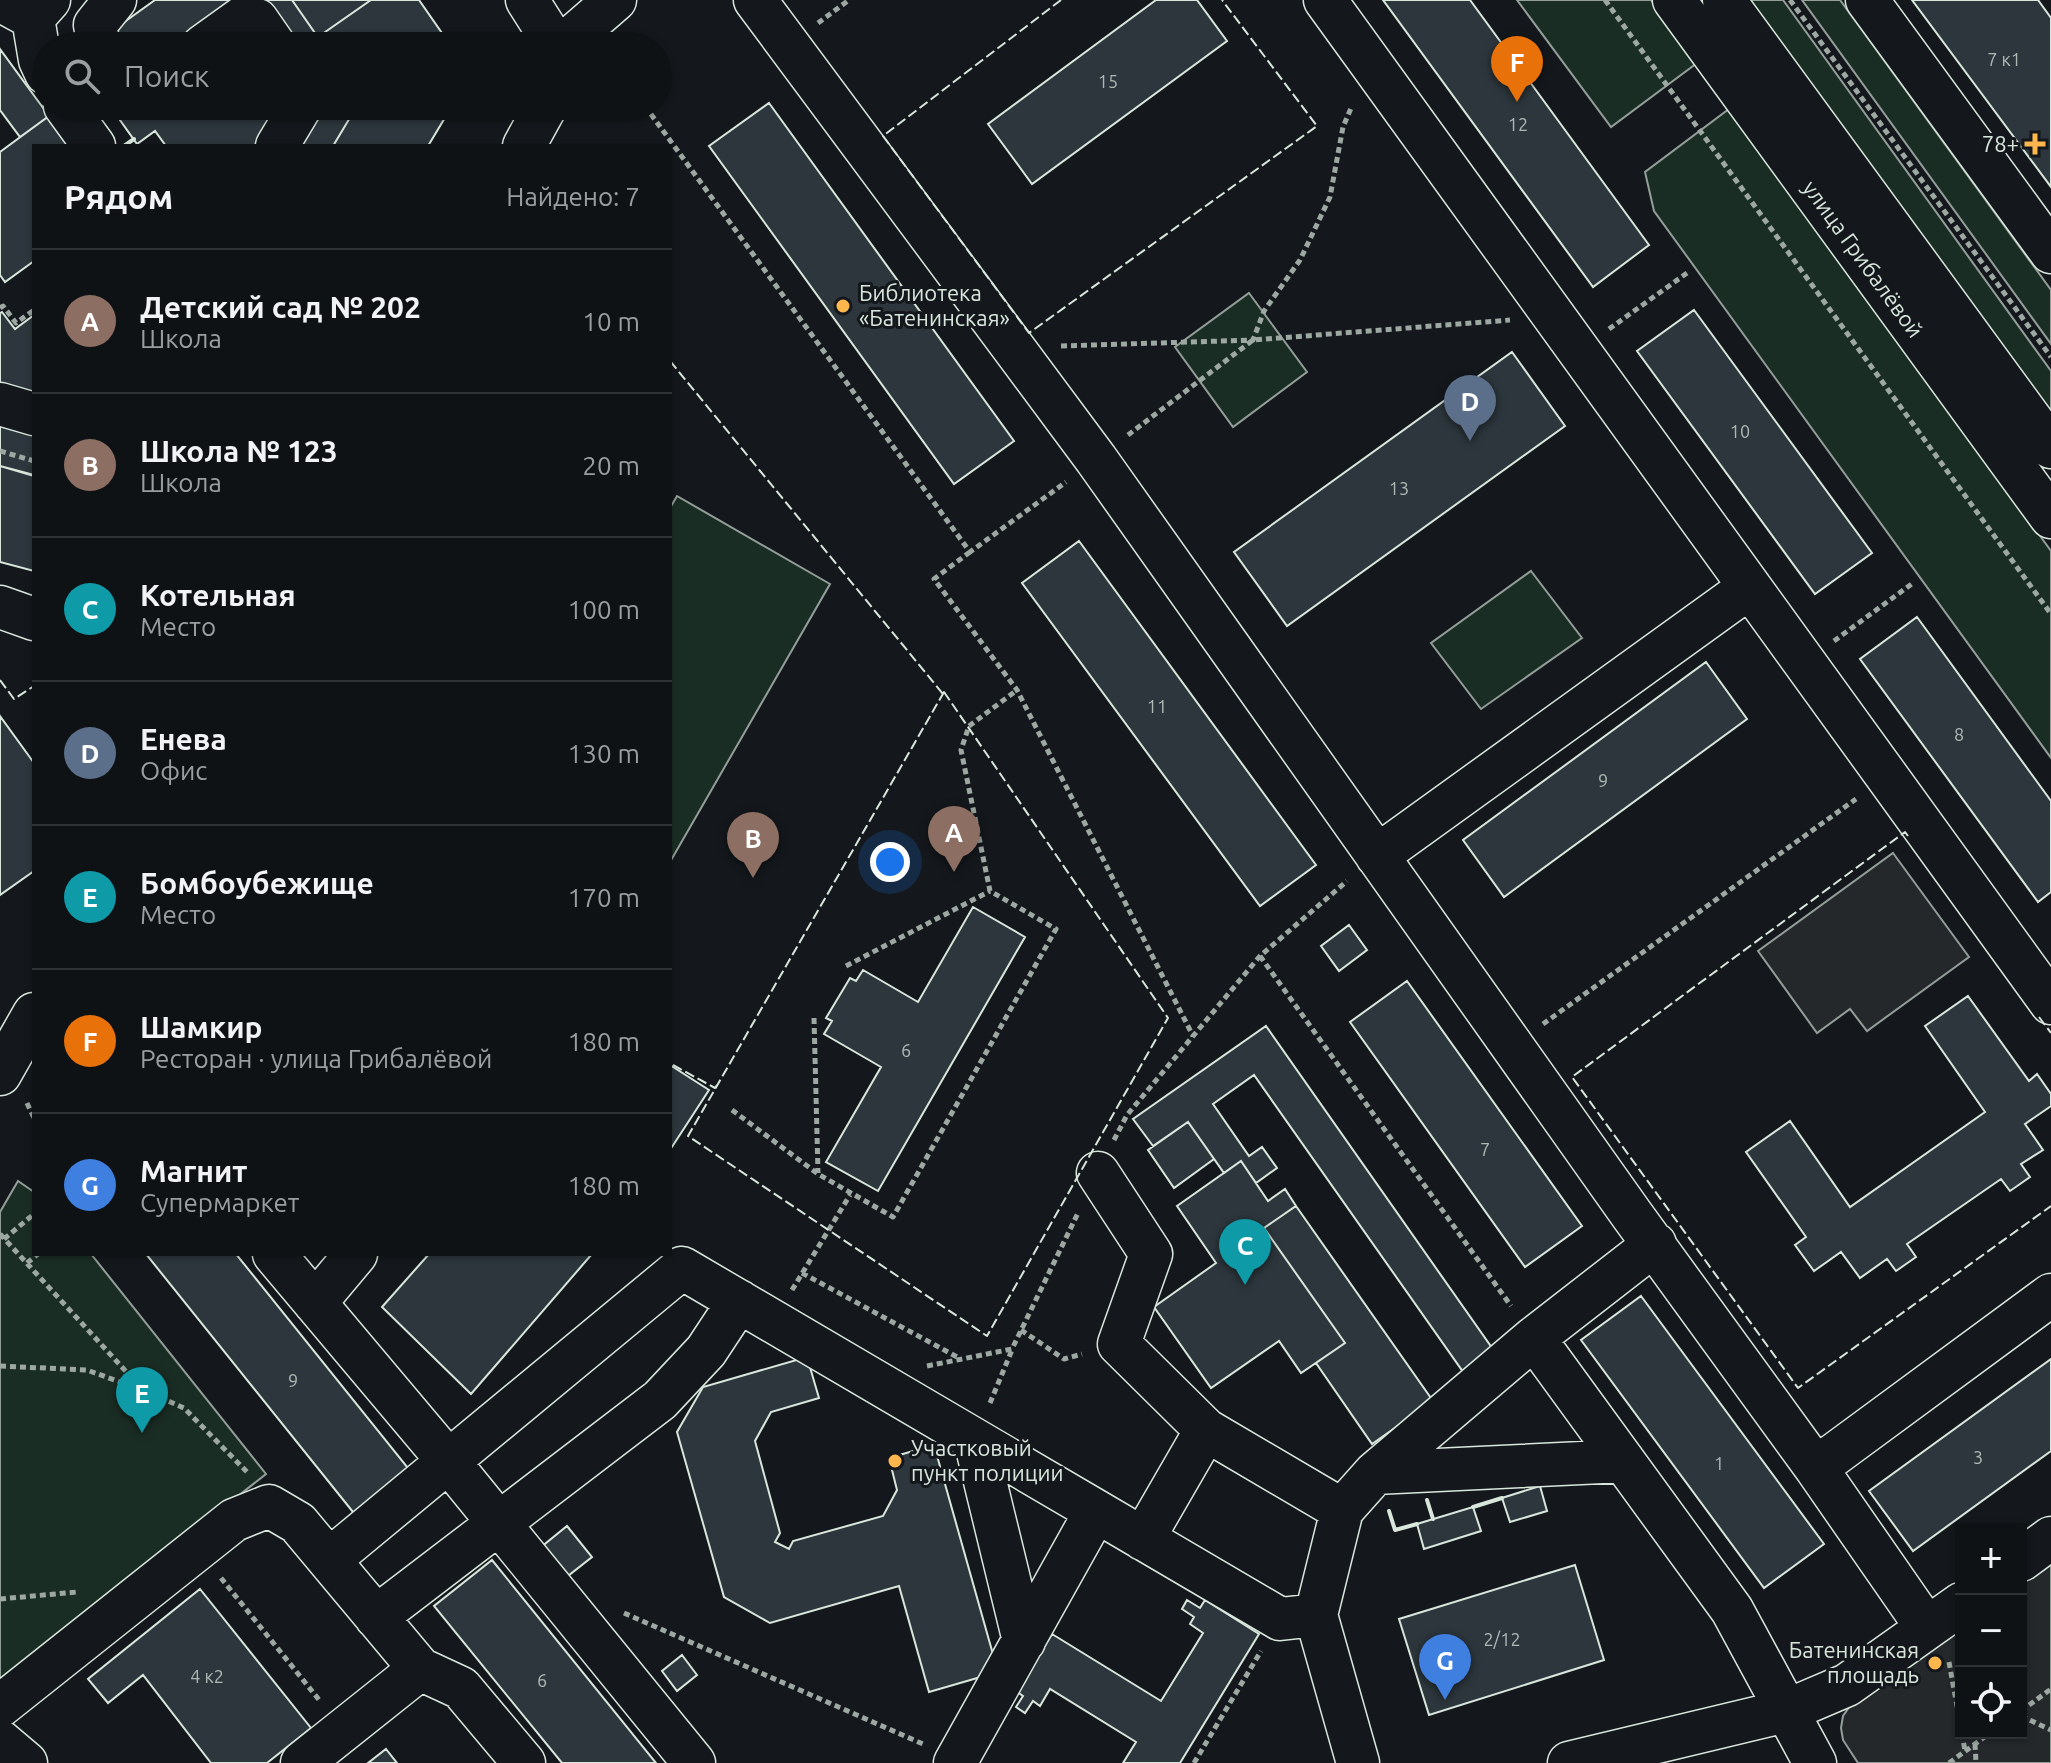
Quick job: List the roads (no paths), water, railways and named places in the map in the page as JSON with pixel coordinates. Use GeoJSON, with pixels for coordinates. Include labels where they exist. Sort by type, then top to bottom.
{"type":"FeatureCollection","features":[{"type":"Feature","properties":{"kind":"street"},"geometry":{"type":"LineString","coordinates":[[96,32],[95,25],[115,0]]}},
{"type":"Feature","properties":{"kind":"street"},"geometry":{"type":"LineString","coordinates":[[527,0],[547,32]]}},
{"type":"Feature","properties":{"kind":"street"},"geometry":{"type":"LineString","coordinates":[[578,32],[615,0]]}},
{"type":"Feature","properties":{"kind":"street"},"geometry":{"type":"LineString","coordinates":[[755,0],[1096,459],[1927,1628]]}},
{"type":"Feature","properties":{"kind":"street"},"geometry":{"type":"LineString","coordinates":[[1325,0],[2051,1003]]}},
{"type":"Feature","properties":{"kind":"street","name":"улица Грибалёвой"},"geometry":{"type":"LineString","coordinates":[[1674,0],[2051,517]]}},
{"type":"Feature","properties":{"kind":"street","name":"улица Грибалёвой"},"geometry":{"type":"LineString","coordinates":[[1724,0],[2051,447]]}},
{"type":"Feature","properties":{"kind":"street"},"geometry":{"type":"LineString","coordinates":[[1867,0],[2051,252]]}},
{"type":"Feature","properties":{"kind":"street"},"geometry":{"type":"LineString","coordinates":[[27,6],[33,32]]}},
{"type":"Feature","properties":{"kind":"street"},"geometry":{"type":"LineString","coordinates":[[222,32],[242,18],[257,20],[265,32]]}},
{"type":"Feature","properties":{"kind":"street"},"geometry":{"type":"LineString","coordinates":[[75,120],[93,144]]}},
{"type":"Feature","properties":{"kind":"street"},"geometry":{"type":"LineString","coordinates":[[278,144],[293,120]]}},
{"type":"Feature","properties":{"kind":"street"},"geometry":{"type":"LineString","coordinates":[[525,144],[538,120]]}},
{"type":"Feature","properties":{"kind":"street"},"geometry":{"type":"LineString","coordinates":[[0,404],[32,413]]}},
{"type":"Feature","properties":{"kind":"street"},"geometry":{"type":"LineString","coordinates":[[1377,856],[1750,587]]}},
{"type":"Feature","properties":{"kind":"street"},"geometry":{"type":"LineString","coordinates":[[0,607],[32,618]]}},
{"type":"Feature","properties":{"kind":"street"},"geometry":{"type":"LineString","coordinates":[[12,1084],[32,1020]]}},
{"type":"Feature","properties":{"kind":"street"},"geometry":{"type":"LineString","coordinates":[[1098,1173],[1151,1254],[1119,1344],[1206,1430],[1342,1510]]}},
{"type":"Feature","properties":{"kind":"street"},"geometry":{"type":"LineString","coordinates":[[1298,1617],[1342,1510],[1375,1473],[1534,1338],[1655,1244]]}},
{"type":"Feature","properties":{"kind":"street"},"geometry":{"type":"LineString","coordinates":[[276,1256],[449,1462],[694,1763]]}},
{"type":"Feature","properties":{"kind":"street"},"geometry":{"type":"LineString","coordinates":[[315,1303],[354,1256]]}},
{"type":"Feature","properties":{"kind":"street"},"geometry":{"type":"LineString","coordinates":[[329,1560],[682,1268],[1143,1539],[1298,1617],[1358,1763]]}},
{"type":"Feature","properties":{"kind":"street"},"geometry":{"type":"LineString","coordinates":[[1816,1468],[2051,1295]]}},
{"type":"Feature","properties":{"kind":"street"},"geometry":{"type":"LineString","coordinates":[[376,1617],[660,1400],[706,1351],[756,1311]]}},
{"type":"Feature","properties":{"kind":"street"},"geometry":{"type":"LineString","coordinates":[[1534,1338],[1732,1610],[1815,1763]]}},
{"type":"Feature","properties":{"kind":"street"},"geometry":{"type":"LineString","coordinates":[[1143,1539],[1206,1430]]}},
{"type":"Feature","properties":{"kind":"street"},"geometry":{"type":"LineString","coordinates":[[975,1440],[1024,1641]]}},
{"type":"Feature","properties":{"kind":"street"},"geometry":{"type":"LineString","coordinates":[[1375,1473],[1623,1461]]}},
{"type":"Feature","properties":{"kind":"street"},"geometry":{"type":"LineString","coordinates":[[0,1706],[234,1520],[269,1506],[298,1523],[420,1669],[461,1688],[524,1763]]}},
{"type":"Feature","properties":{"kind":"street"},"geometry":{"type":"LineString","coordinates":[[956,1761],[1096,1511]]}},
{"type":"Feature","properties":{"kind":"street"},"geometry":{"type":"LineString","coordinates":[[2027,1556],[2051,1538]]}},
{"type":"Feature","properties":{"kind":"street"},"geometry":{"type":"LineString","coordinates":[[1569,1763],[1786,1711],[1847,1685],[1955,1608]]}},
{"type":"Feature","properties":{"kind":"street"},"geometry":{"type":"LineString","coordinates":[[302,1763],[420,1669]]}},
{"type":"Feature","properties":{"kind":"street"},"geometry":{"type":"LineString","coordinates":[[0,1741],[26,1763]]}},
{"type":"Feature","properties":{"kind":"place","name":"Шамкир"},"geometry":{"type":"Point","coordinates":[1517,102]}},
{"type":"Feature","properties":{"kind":"place","name":"78+"},"geometry":{"type":"Point","coordinates":[2035,144]}},
{"type":"Feature","properties":{"kind":"place","name":"Библиотека «Батенинская»"},"geometry":{"type":"Point","coordinates":[843,306]}},
{"type":"Feature","properties":{"kind":"place","name":"Енева"},"geometry":{"type":"Point","coordinates":[1470,441]}},
{"type":"Feature","properties":{"kind":"place","name":"Детский сад № 202"},"geometry":{"type":"Point","coordinates":[954,872]}},
{"type":"Feature","properties":{"kind":"place","name":"Школа № 123"},"geometry":{"type":"Point","coordinates":[753,878]}},
{"type":"Feature","properties":{"kind":"place","name":"Котельная"},"geometry":{"type":"Point","coordinates":[1245,1285]}},
{"type":"Feature","properties":{"kind":"place","name":"Бомбоубежище"},"geometry":{"type":"Point","coordinates":[142,1433]}},
{"type":"Feature","properties":{"kind":"place","name":"Участковый пункт полиции"},"geometry":{"type":"Point","coordinates":[895,1461]}},
{"type":"Feature","properties":{"kind":"place","name":"Батенинская площадь"},"geometry":{"type":"Point","coordinates":[1935,1663]}},
{"type":"Feature","properties":{"kind":"place","name":"Магнит"},"geometry":{"type":"Point","coordinates":[1445,1700]}}]}
